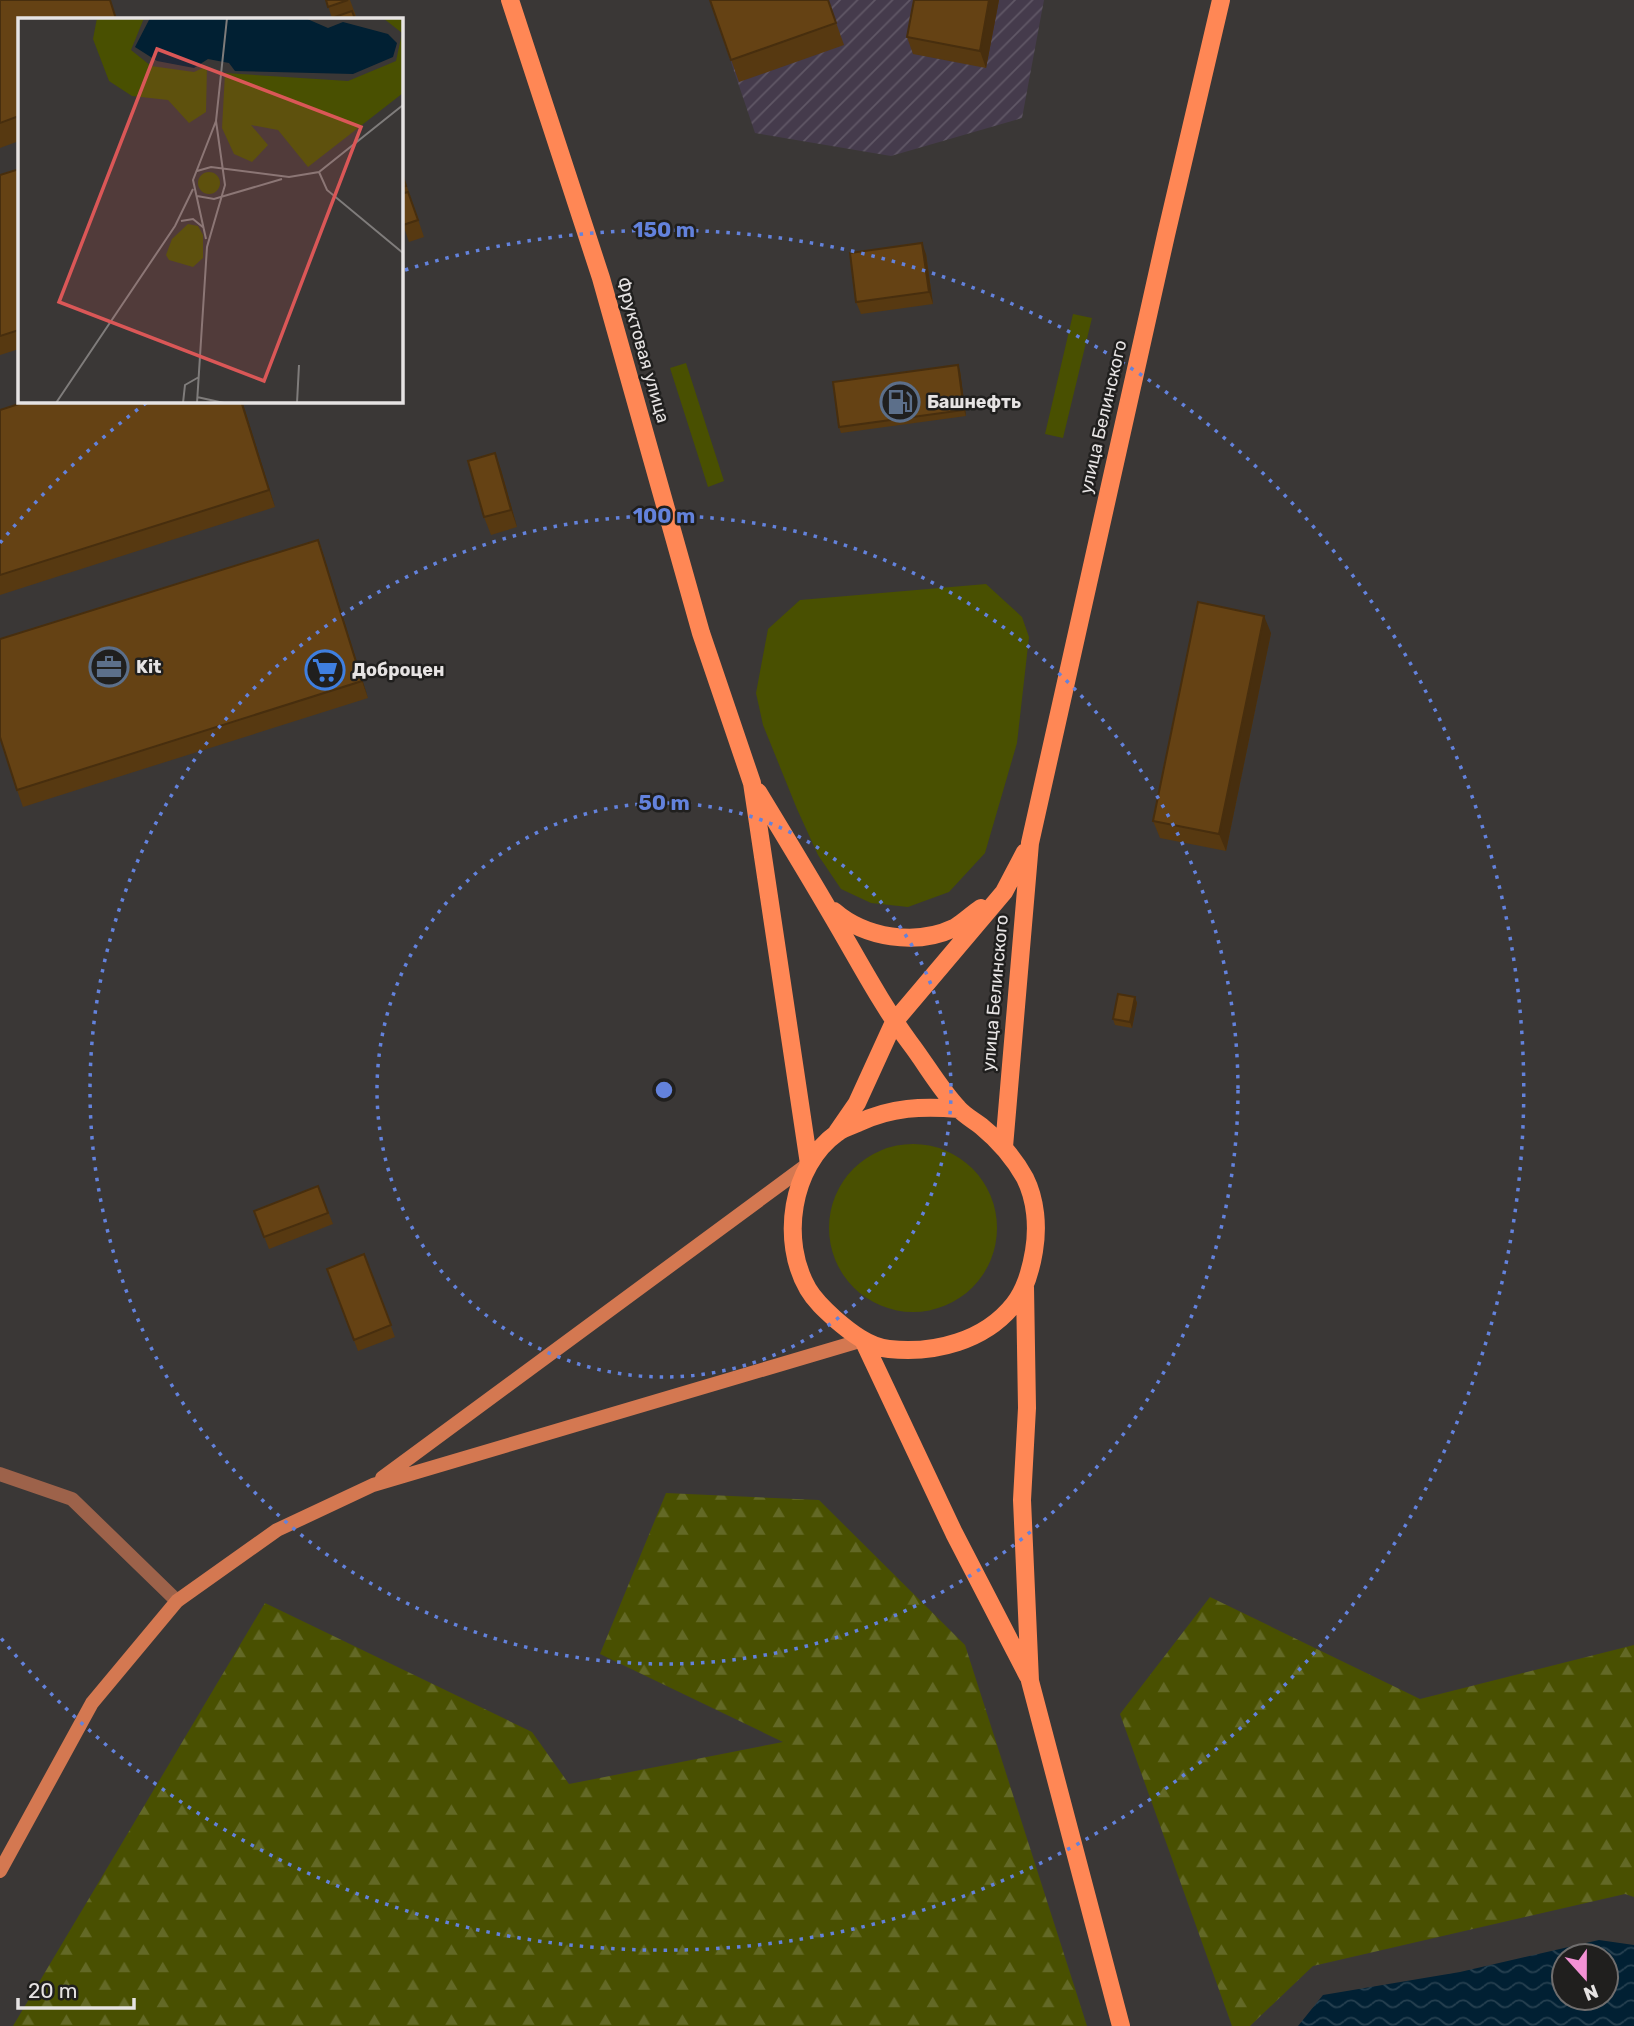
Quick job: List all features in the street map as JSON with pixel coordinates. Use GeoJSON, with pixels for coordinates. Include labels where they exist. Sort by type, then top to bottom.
{"type":"FeatureCollection","features":[{"type":"Feature","properties":{"kind":"main road","name":"Фруктовая улица"},"geometry":{"type":"LineString","coordinates":[[510,0],[601,278],[701,634],[752,783]]}},
{"type":"Feature","properties":{"kind":"main road","name":"улица Белинского"},"geometry":{"type":"LineString","coordinates":[[1004,1147],[1030,843],[1221,0]]}},
{"type":"Feature","properties":{"kind":"main road"},"geometry":{"type":"LineString","coordinates":[[752,783],[894,1022],[959,1109],[1004,1147],[1026,1179],[1035,1211],[1037,1238],[1025,1287],[1027,1408],[1022,1500],[1030,1681],[1121,2025]]}},
{"type":"Feature","properties":{"kind":"main road"},"geometry":{"type":"LineString","coordinates":[[752,783],[809,1164],[793,1210],[796,1261],[807,1288],[820,1306],[863,1340],[885,1349],[913,1351],[944,1347],[976,1335],[1014,1305],[1025,1287]]}},
{"type":"Feature","properties":{"kind":"main road","name":"улица Белинского"},"geometry":{"type":"LineString","coordinates":[[837,1132],[858,1103],[894,1022],[1004,892],[1030,843]]}},
{"type":"Feature","properties":{"kind":"main road"},"geometry":{"type":"LineString","coordinates":[[825,903],[846,922],[867,931],[891,937],[924,936],[954,928],[1004,892]]}},
{"type":"Feature","properties":{"kind":"main road"},"geometry":{"type":"LineString","coordinates":[[373,1485],[809,1164],[837,1132],[872,1116],[901,1108],[959,1109]]}},
{"type":"Feature","properties":{"kind":"main road"},"geometry":{"type":"LineString","coordinates":[[0,1871],[92,1703],[177,1601],[277,1530],[373,1485],[863,1340]]}},
{"type":"Feature","properties":{"kind":"main road"},"geometry":{"type":"LineString","coordinates":[[863,1340],[954,1533],[1030,1681]]}},
{"type":"Feature","properties":{"kind":"street"},"geometry":{"type":"LineString","coordinates":[[0,1474],[72,1499],[177,1601]]}},
{"type":"Feature","properties":{"kind":"shaded area"},"geometry":{"type":"Polygon","coordinates":[[[710,0],[1044,0],[1022,118],[891,156],[755,133],[710,0]]]}},
{"type":"Feature","properties":{"kind":"green space"},"geometry":{"type":"Polygon","coordinates":[[[1073,314],[1092,318],[1063,438],[1045,434],[1073,314]]]}},
{"type":"Feature","properties":{"kind":"green space"},"geometry":{"type":"Polygon","coordinates":[[[686,363],[724,481],[708,487],[670,368],[686,363]]]}},
{"type":"Feature","properties":{"kind":"green space"},"geometry":{"type":"Polygon","coordinates":[[[986,584],[1022,617],[1029,637],[1017,743],[985,853],[949,892],[908,907],[871,903],[841,889],[818,855],[763,725],[756,693],[768,629],[800,600],[986,584]]]}},
{"type":"Feature","properties":{"kind":"green space"},"geometry":{"type":"Polygon","coordinates":[[[913,1144],[945,1151],[960,1158],[972,1169],[983,1181],[990,1196],[997,1228],[990,1260],[983,1275],[972,1287],[960,1298],[945,1305],[913,1312],[881,1305],[866,1298],[854,1287],[843,1275],[836,1260],[829,1228],[836,1196],[843,1181],[854,1169],[866,1158],[881,1151],[913,1144]]]}},
{"type":"Feature","properties":{"kind":"green space"},"geometry":{"type":"Polygon","coordinates":[[[666,1493],[819,1500],[965,1645],[1087,2026],[13,2026],[265,1603],[532,1732],[569,1784],[783,1742],[600,1654],[666,1493]]]}},
{"type":"Feature","properties":{"kind":"green space"},"geometry":{"type":"Polygon","coordinates":[[[1210,1597],[1420,1699],[1634,1645],[1634,1897],[1625,1894],[1313,1966],[1250,2026],[1232,2026],[1120,1714],[1210,1597]]]}},
{"type":"Feature","properties":{"kind":"water"},"geometry":{"type":"Polygon","coordinates":[[[1620,1943],[1634,1945],[1634,2026],[1298,2026],[1323,1995],[1460,1972],[1550,1951],[1550,2012],[1620,2012],[1620,1943]]]}},
{"type":"Feature","properties":{"kind":"building"},"geometry":{"type":"Polygon","coordinates":[[[0,0],[110,0],[116,18],[18,18],[18,116],[0,123],[0,0]]]}},
{"type":"Feature","properties":{"kind":"building"},"geometry":{"type":"Polygon","coordinates":[[[326,0],[348,0],[328,7],[326,0]]]}},
{"type":"Feature","properties":{"kind":"building"},"geometry":{"type":"Polygon","coordinates":[[[710,0],[828,0],[836,23],[731,60],[710,0]]]}},
{"type":"Feature","properties":{"kind":"building"},"geometry":{"type":"Polygon","coordinates":[[[914,0],[989,0],[980,51],[907,37],[914,0]]]}},
{"type":"Feature","properties":{"kind":"building"},"geometry":{"type":"Polygon","coordinates":[[[352,11],[355,18],[332,18],[352,11]]]}},
{"type":"Feature","properties":{"kind":"building"},"geometry":{"type":"Polygon","coordinates":[[[18,169],[18,330],[0,336],[0,175],[18,169]]]}},
{"type":"Feature","properties":{"kind":"building"},"geometry":{"type":"Polygon","coordinates":[[[408,192],[418,220],[403,225],[402,222],[402,194],[408,192]]]}},
{"type":"Feature","properties":{"kind":"building"},"geometry":{"type":"Polygon","coordinates":[[[922,243],[929,292],[856,302],[850,253],[922,243]]]}},
{"type":"Feature","properties":{"kind":"building","name":"Башнефть"},"geometry":{"type":"Polygon","coordinates":[[[958,365],[964,410],[839,427],[833,382],[958,365]]]}},
{"type":"Feature","properties":{"kind":"building"},"geometry":{"type":"Polygon","coordinates":[[[25,402],[241,402],[269,490],[0,575],[0,410],[25,402]]]}},
{"type":"Feature","properties":{"kind":"building"},"geometry":{"type":"Polygon","coordinates":[[[495,453],[511,510],[484,517],[468,461],[495,453]]]}},
{"type":"Feature","properties":{"kind":"building"},"geometry":{"type":"Polygon","coordinates":[[[318,540],[362,681],[17,790],[0,737],[0,639],[318,540]]]}},
{"type":"Feature","properties":{"kind":"building"},"geometry":{"type":"Polygon","coordinates":[[[1198,602],[1264,616],[1219,834],[1153,821],[1198,602]]]}},
{"type":"Feature","properties":{"kind":"building"},"geometry":{"type":"Polygon","coordinates":[[[1118,994],[1135,997],[1130,1022],[1113,1019],[1118,994]]]}},
{"type":"Feature","properties":{"kind":"building"},"geometry":{"type":"Polygon","coordinates":[[[318,1186],[328,1213],[264,1237],[254,1211],[318,1186]]]}},
{"type":"Feature","properties":{"kind":"building"},"geometry":{"type":"Polygon","coordinates":[[[364,1254],[391,1325],[354,1340],[327,1269],[364,1254]]]}},
{"type":"Feature","properties":{"kind":"place","name":"Башнефть"},"geometry":{"type":"Point","coordinates":[900,402]}},
{"type":"Feature","properties":{"kind":"place","name":"Kit"},"geometry":{"type":"Point","coordinates":[109,667]}},
{"type":"Feature","properties":{"kind":"place","name":"Доброцен"},"geometry":{"type":"Point","coordinates":[325,670]}}]}
